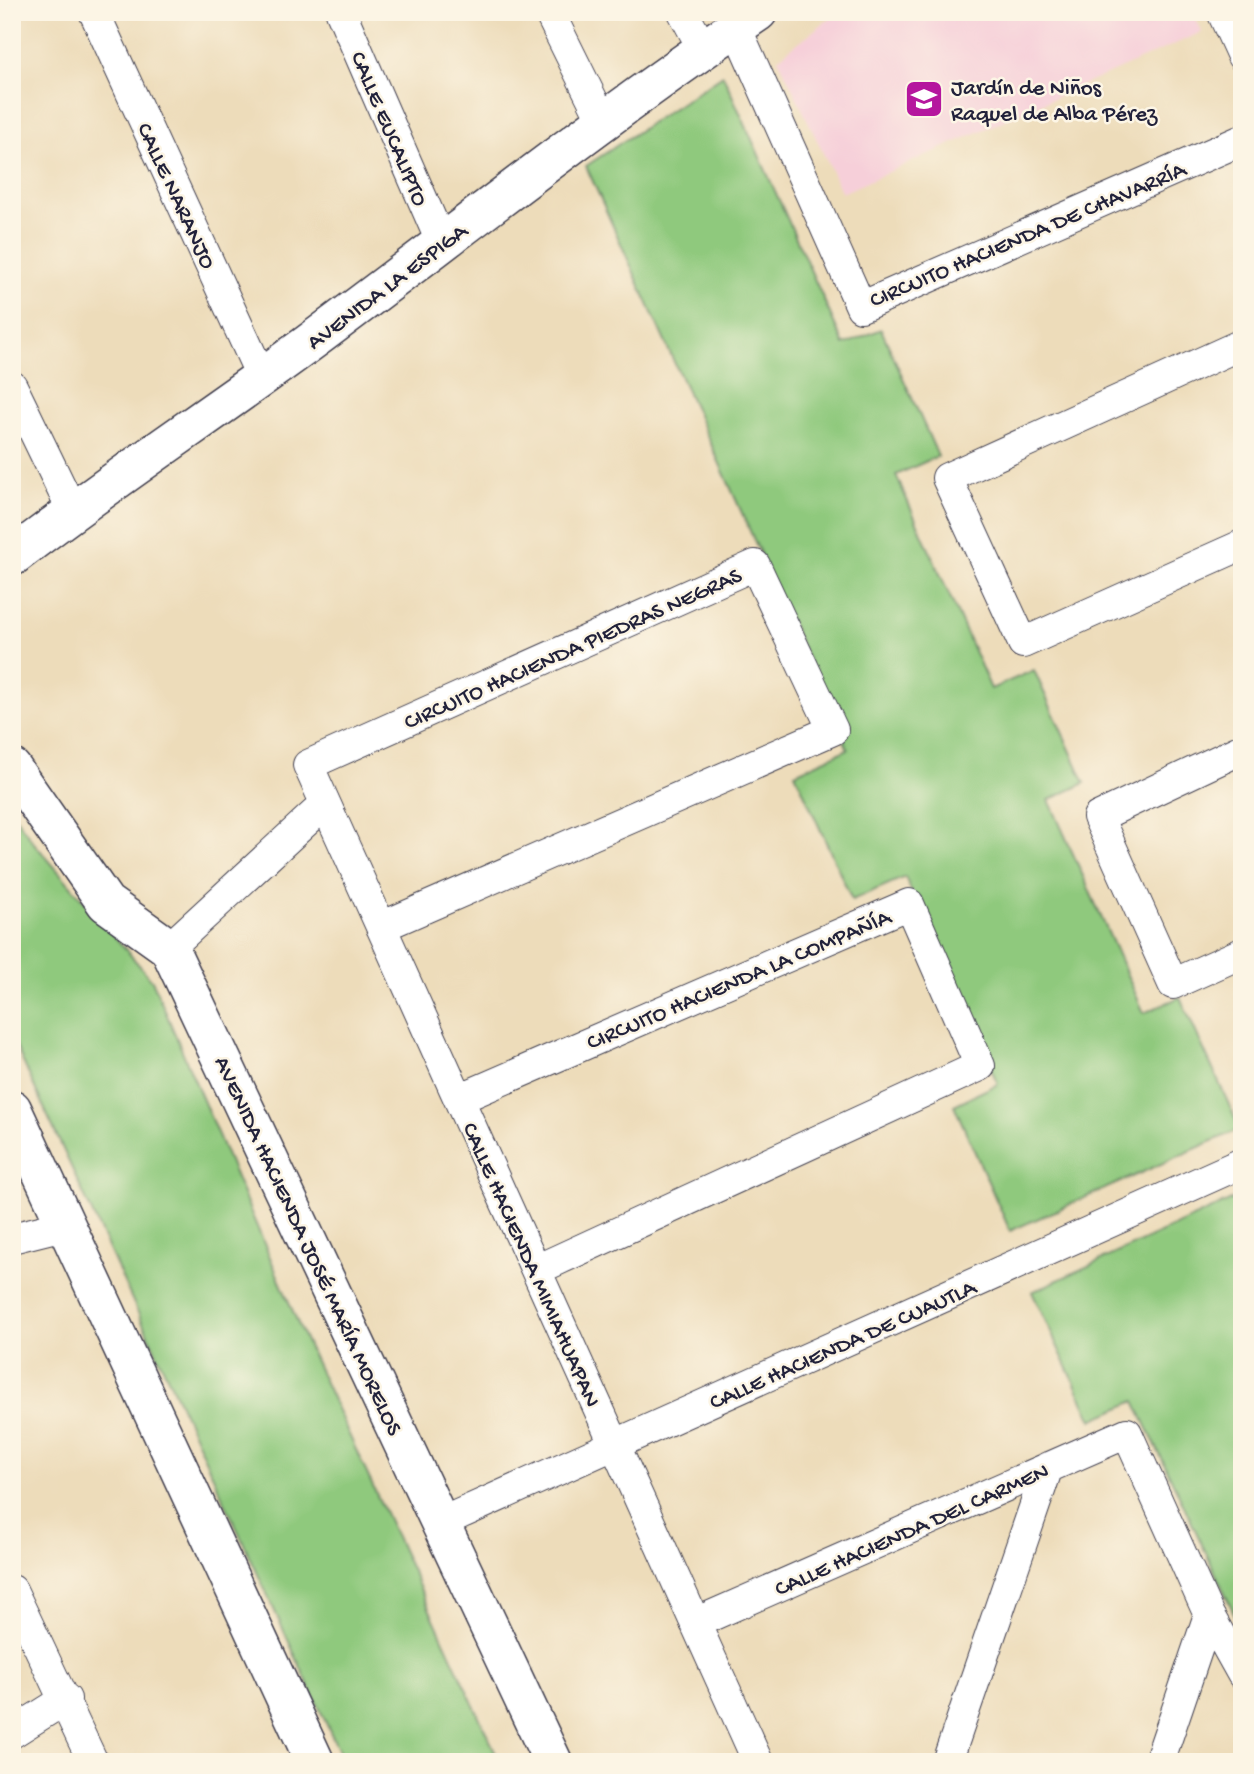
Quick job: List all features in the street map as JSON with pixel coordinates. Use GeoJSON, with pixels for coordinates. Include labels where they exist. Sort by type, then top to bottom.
{"type":"FeatureCollection","features":[{"type":"Feature","properties":{"kind":"main road","name":"AVENIDA LA ESPIGA"},"geometry":{"type":"LineString","coordinates":[[12,557],[72,510],[262,378],[603,121],[747,20]]}},
{"type":"Feature","properties":{"kind":"main road","name":"AVENIDA HACIENDA JOSÉ MARÍA MORELOS"},"geometry":{"type":"LineString","coordinates":[[12,768],[106,903],[169,948],[553,1762]]}},
{"type":"Feature","properties":{"kind":"main road"},"geometry":{"type":"LineString","coordinates":[[12,1109],[314,1762]]}},
{"type":"Feature","properties":{"kind":"street","name":"CALLE NARANJO"},"geometry":{"type":"LineString","coordinates":[[94,12],[262,378]]}},
{"type":"Feature","properties":{"kind":"street","name":"CALLE EUCALIPTO"},"geometry":{"type":"LineString","coordinates":[[341,12],[442,244]]}},
{"type":"Feature","properties":{"kind":"street"},"geometry":{"type":"LineString","coordinates":[[550,12],[603,121]]}},
{"type":"Feature","properties":{"kind":"street"},"geometry":{"type":"LineString","coordinates":[[682,12],[703,49]]}},
{"type":"Feature","properties":{"kind":"street"},"geometry":{"type":"LineString","coordinates":[[1222,12],[1242,56]]}},
{"type":"Feature","properties":{"kind":"street","name":"CIRCUITO HACIENDA DE CHAVARRÍA"},"geometry":{"type":"LineString","coordinates":[[747,20],[860,306],[1242,140]]}},
{"type":"Feature","properties":{"kind":"street"},"geometry":{"type":"LineString","coordinates":[[1242,344],[947,478],[1023,643],[1242,545]]}},
{"type":"Feature","properties":{"kind":"street"},"geometry":{"type":"LineString","coordinates":[[12,386],[72,510]]}},
{"type":"Feature","properties":{"kind":"street","name":"CIRCUITO HACIENDA PIEDRAS NEGRAS"},"geometry":{"type":"LineString","coordinates":[[308,765],[755,565],[833,730],[381,928]]}},
{"type":"Feature","properties":{"kind":"street"},"geometry":{"type":"LineString","coordinates":[[1242,749],[1098,817],[1173,984],[1242,953]]}},
{"type":"Feature","properties":{"kind":"street","name":"CALLE HACIENDA MIMIAHUAPAN"},"geometry":{"type":"LineString","coordinates":[[308,765],[758,1762]]}},
{"type":"Feature","properties":{"kind":"street"},"geometry":{"type":"LineString","coordinates":[[169,948],[325,804]]}},
{"type":"Feature","properties":{"kind":"street","name":"CIRCUITO HACIENDA LA COMPAÑÍA"},"geometry":{"type":"LineString","coordinates":[[459,1099],[909,904],[980,1066],[536,1270]]}},
{"type":"Feature","properties":{"kind":"street","name":"CALLE HACIENDA DE CUAUTLA"},"geometry":{"type":"LineString","coordinates":[[442,1522],[1242,1163]]}},
{"type":"Feature","properties":{"kind":"street"},"geometry":{"type":"LineString","coordinates":[[12,1238],[64,1225]]}},
{"type":"Feature","properties":{"kind":"street","name":"CALLE HACIENDA DEL CARMEN"},"geometry":{"type":"LineString","coordinates":[[695,1623],[1126,1433],[1209,1615]]}},
{"type":"Feature","properties":{"kind":"street"},"geometry":{"type":"LineString","coordinates":[[947,1762],[1048,1467]]}},
{"type":"Feature","properties":{"kind":"street"},"geometry":{"type":"LineString","coordinates":[[12,1590],[22,1633],[66,1699],[93,1762]]}},
{"type":"Feature","properties":{"kind":"street"},"geometry":{"type":"LineString","coordinates":[[1209,1615],[1242,1674]]}},
{"type":"Feature","properties":{"kind":"street"},"geometry":{"type":"LineString","coordinates":[[1159,1762],[1209,1615]]}},
{"type":"Feature","properties":{"kind":"street"},"geometry":{"type":"LineString","coordinates":[[12,1733],[66,1699]]}},
{"type":"Feature","properties":{"kind":"path"},"geometry":{"type":"LineString","coordinates":[[12,16],[21,12]]}},
{"type":"Feature","properties":{"kind":"shaded area","name":"Jardín de Niños Raquel de Alba Pérez"},"geometry":{"type":"Polygon","coordinates":[[[838,12],[1193,12],[1202,32],[842,193],[778,58],[838,12]]]}},
{"type":"Feature","properties":{"kind":"green space"},"geometry":{"type":"Polygon","coordinates":[[[723,75],[844,345],[881,329],[938,456],[896,475],[991,689],[1034,670],[1085,783],[1049,800],[1144,1013],[1180,997],[1240,1129],[1010,1231],[954,1105],[998,1084],[905,877],[852,900],[795,773],[848,749],[586,166],[723,75]]]}},
{"type":"Feature","properties":{"kind":"green space"},"geometry":{"type":"Polygon","coordinates":[[[12,812],[33,842],[152,980],[303,1335],[500,1762],[344,1762],[12,1038],[12,812]]]}},
{"type":"Feature","properties":{"kind":"green space"},"geometry":{"type":"Polygon","coordinates":[[[1242,1195],[1242,1630],[1135,1401],[1092,1420],[1032,1292],[1242,1195]]]}},
{"type":"Feature","properties":{"kind":"place","name":"Jardín de Niños Raquel de Alba Pérez"},"geometry":{"type":"Point","coordinates":[924,99]}}]}
